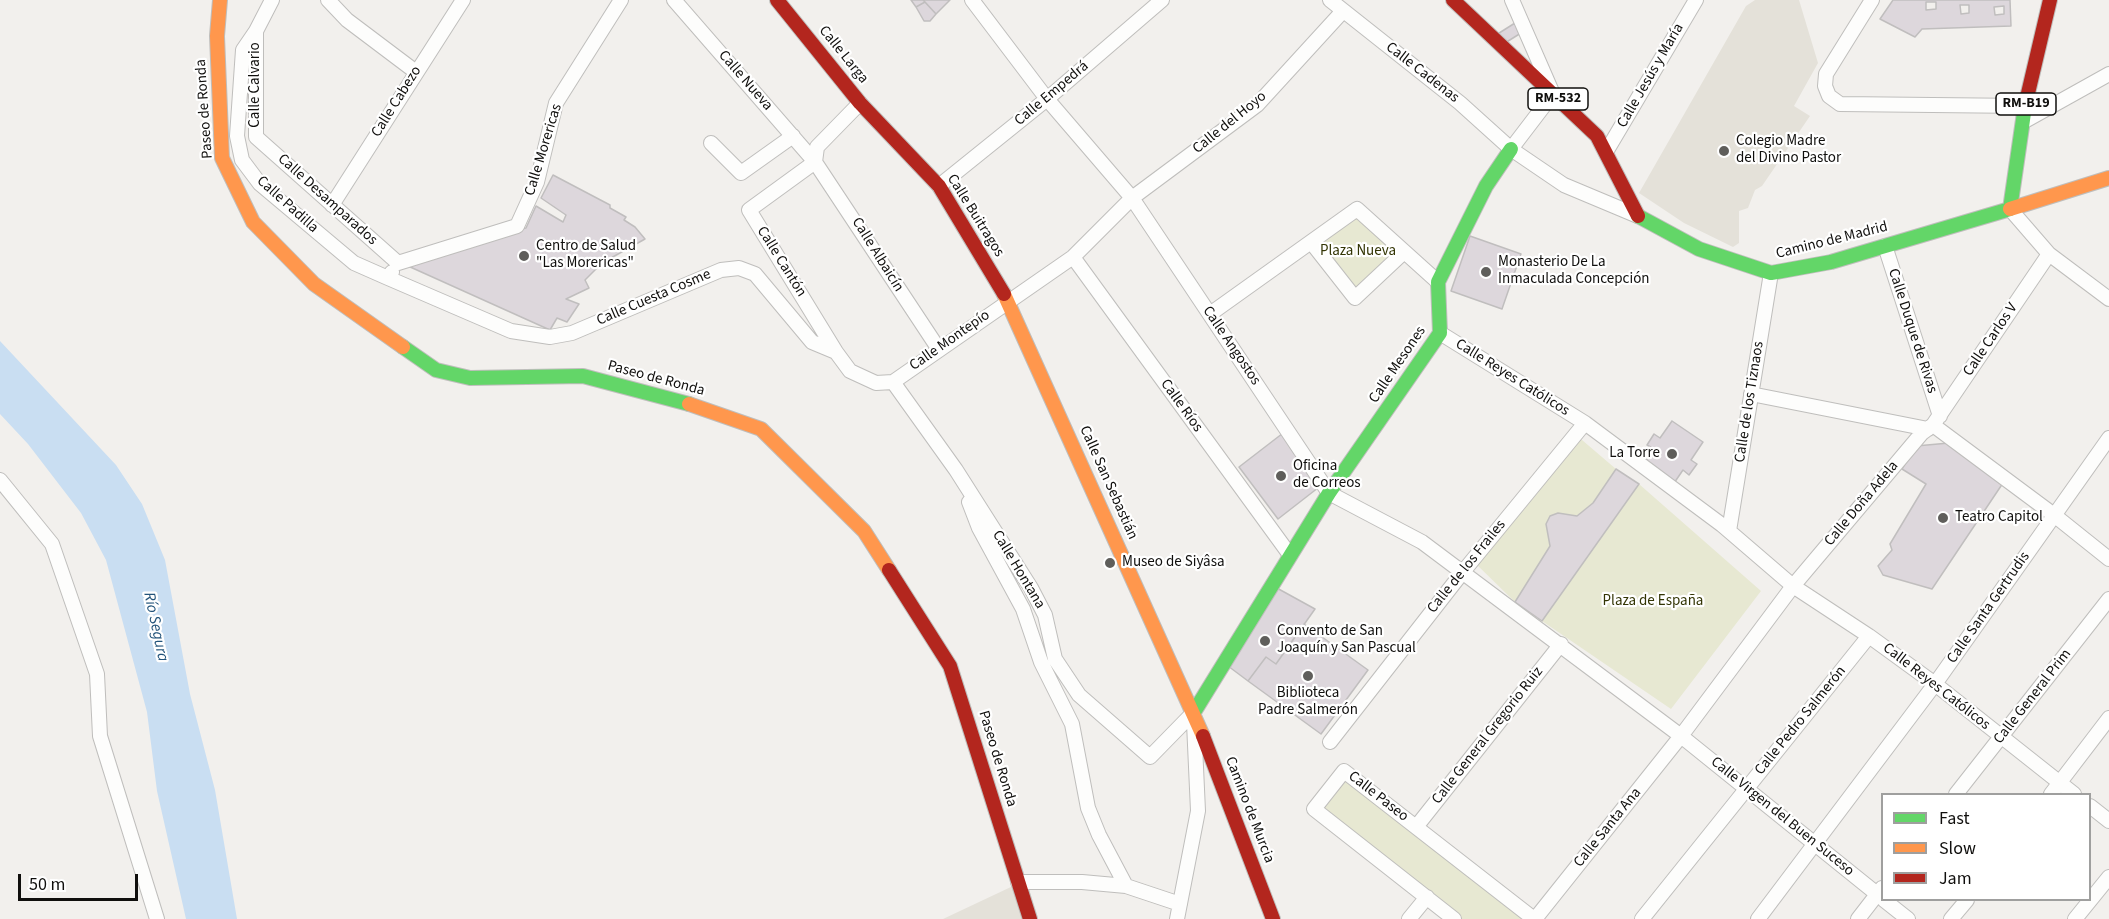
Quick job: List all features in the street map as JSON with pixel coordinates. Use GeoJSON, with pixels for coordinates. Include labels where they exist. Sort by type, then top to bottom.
{"type":"FeatureCollection","features":[{"type":"Feature","properties":{"kind":"main road","name":"Paseo de Ronda"},"geometry":{"type":"LineString","coordinates":[[220,0],[217,36],[222,158],[253,222],[314,284],[436,370],[470,378],[583,376],[672,398],[761,429],[864,531],[950,666],[1030,919]]}},
{"type":"Feature","properties":{"kind":"main road","name":"Calle Larga"},"geometry":{"type":"LineString","coordinates":[[777,0],[860,103]]}},
{"type":"Feature","properties":{"kind":"main road","name":"RM-532"},"geometry":{"type":"LineString","coordinates":[[1453,0],[1597,136],[1638,216]]}},
{"type":"Feature","properties":{"kind":"main road","name":"RM-B19"},"geometry":{"type":"LineString","coordinates":[[2010,209],[2025,106],[2050,0]]}},
{"type":"Feature","properties":{"kind":"main road","name":"Calle Buitragos"},"geometry":{"type":"LineString","coordinates":[[860,103],[939,186],[1008,300]]}},
{"type":"Feature","properties":{"kind":"main road","name":"Calle Mesones"},"geometry":{"type":"LineString","coordinates":[[1194,712],[1329,493],[1440,333],[1438,282],[1486,186],[1511,149]]}},
{"type":"Feature","properties":{"kind":"main road","name":"Camino de Madrid"},"geometry":{"type":"LineString","coordinates":[[1638,216],[1699,249],[1771,273],[1831,262],[2109,178]]}},
{"type":"Feature","properties":{"kind":"main road","name":"Calle San Sebastián"},"geometry":{"type":"LineString","coordinates":[[1008,300],[1194,712]]}},
{"type":"Feature","properties":{"kind":"main road","name":"Camino de Murcia"},"geometry":{"type":"LineString","coordinates":[[1194,712],[1273,919]]}},
{"type":"Feature","properties":{"kind":"street","name":"Calle Calvario"},"geometry":{"type":"LineString","coordinates":[[256,137],[256,31],[272,0]]}},
{"type":"Feature","properties":{"kind":"street"},"geometry":{"type":"LineString","coordinates":[[328,0],[347,20],[416,72]]}},
{"type":"Feature","properties":{"kind":"street","name":"Calle Cabezo"},"geometry":{"type":"LineString","coordinates":[[332,205],[463,0]]}},
{"type":"Feature","properties":{"kind":"street","name":"Calle Nueva"},"geometry":{"type":"LineString","coordinates":[[674,0],[815,162]]}},
{"type":"Feature","properties":{"kind":"street","name":"Calle Angostos"},"geometry":{"type":"LineString","coordinates":[[972,0],[1047,99],[1132,198],[1329,493]]}},
{"type":"Feature","properties":{"kind":"street","name":"Calle Empedrá"},"geometry":{"type":"LineString","coordinates":[[939,186],[1047,99],[1162,0]]}},
{"type":"Feature","properties":{"kind":"street","name":"Calle Cadenas"},"geometry":{"type":"LineString","coordinates":[[1330,0],[1460,103],[1511,149]]}},
{"type":"Feature","properties":{"kind":"street"},"geometry":{"type":"LineString","coordinates":[[1511,149],[1554,94],[1512,0]]}},
{"type":"Feature","properties":{"kind":"street","name":"Calle Jesús y María"},"geometry":{"type":"LineString","coordinates":[[1606,152],[1696,0]]}},
{"type":"Feature","properties":{"kind":"street"},"geometry":{"type":"LineString","coordinates":[[1872,0],[1826,74],[1825,86],[1829,96],[1840,104],[2025,106]]}},
{"type":"Feature","properties":{"kind":"street","name":"Calle Morericas"},"geometry":{"type":"LineString","coordinates":[[398,263],[517,226],[537,182],[556,103],[617,1]]}},
{"type":"Feature","properties":{"kind":"street","name":"Calle del Hoyo"},"geometry":{"type":"LineString","coordinates":[[1073,257],[1132,198],[1257,105],[1343,11]]}},
{"type":"Feature","properties":{"kind":"street","name":"Calle Padilla"},"geometry":{"type":"LineString","coordinates":[[256,31],[243,50],[237,136],[242,160],[260,184],[354,262],[511,331],[550,337]]}},
{"type":"Feature","properties":{"kind":"street"},"geometry":{"type":"LineString","coordinates":[[2023,122],[2109,74]]}},
{"type":"Feature","properties":{"kind":"street"},"geometry":{"type":"LineString","coordinates":[[815,162],[817,147],[860,103]]}},
{"type":"Feature","properties":{"kind":"street"},"geometry":{"type":"LineString","coordinates":[[711,143],[741,173],[793,136]]}},
{"type":"Feature","properties":{"kind":"street","name":"Calle Desamparados"},"geometry":{"type":"LineString","coordinates":[[256,137],[398,263]]}},
{"type":"Feature","properties":{"kind":"street","name":"Camino de Madrid"},"geometry":{"type":"LineString","coordinates":[[1511,149],[1564,185],[1638,216]]}},
{"type":"Feature","properties":{"kind":"street","name":"Calle Albaicín"},"geometry":{"type":"LineString","coordinates":[[815,162],[938,348]]}},
{"type":"Feature","properties":{"kind":"street","name":"Calle Cantón"},"geometry":{"type":"LineString","coordinates":[[815,162],[749,210],[836,352]]}},
{"type":"Feature","properties":{"kind":"street"},"geometry":{"type":"LineString","coordinates":[[1210,314],[1357,209],[1403,253],[1438,282]]}},
{"type":"Feature","properties":{"kind":"street"},"geometry":{"type":"LineString","coordinates":[[2010,209],[2049,255],[2109,299]]}},
{"type":"Feature","properties":{"kind":"street"},"geometry":{"type":"LineString","coordinates":[[1311,243],[1356,298],[1403,253]]}},
{"type":"Feature","properties":{"kind":"street","name":"Calle Duque de Rivas"},"geometry":{"type":"LineString","coordinates":[[1885,246],[1934,424]]}},
{"type":"Feature","properties":{"kind":"street","name":"Calle Carlos V"},"geometry":{"type":"LineString","coordinates":[[1934,424],[2049,255]]}},
{"type":"Feature","properties":{"kind":"street","name":"Calle Montepío"},"geometry":{"type":"LineString","coordinates":[[893,382],[938,348],[1073,257]]}},
{"type":"Feature","properties":{"kind":"street","name":"Calle Ríos"},"geometry":{"type":"LineString","coordinates":[[1073,257],[1290,555]]}},
{"type":"Feature","properties":{"kind":"street"},"geometry":{"type":"LineString","coordinates":[[388,278],[398,263]]}},
{"type":"Feature","properties":{"kind":"street","name":"Calle Cuesta Cosme"},"geometry":{"type":"LineString","coordinates":[[550,337],[572,333],[722,270],[739,268],[755,274],[813,342],[836,352],[850,371],[876,383],[893,382]]}},
{"type":"Feature","properties":{"kind":"street","name":"Calle de los Tiznaos"},"geometry":{"type":"LineString","coordinates":[[1729,531],[1771,273]]}},
{"type":"Feature","properties":{"kind":"street","name":"Calle Reyes Católicos"},"geometry":{"type":"LineString","coordinates":[[1440,333],[1585,423]]}},
{"type":"Feature","properties":{"kind":"street","name":"Calle Hontana"},"geometry":{"type":"LineString","coordinates":[[893,382],[956,470],[1031,588],[1045,615],[1055,659],[1079,695],[1150,757],[1194,712]]}},
{"type":"Feature","properties":{"kind":"street"},"geometry":{"type":"LineString","coordinates":[[1751,394],[1934,424],[2109,559]]}},
{"type":"Feature","properties":{"kind":"street"},"geometry":{"type":"LineString","coordinates":[[1329,493],[1422,542],[1681,736],[1793,586],[1729,531],[1585,423]]}},
{"type":"Feature","properties":{"kind":"street","name":"Calle de los Frailes"},"geometry":{"type":"LineString","coordinates":[[1330,742],[1462,573],[1585,423]]}},
{"type":"Feature","properties":{"kind":"street","name":"Calle Doña Adela"},"geometry":{"type":"LineString","coordinates":[[1793,586],[1934,424]]}},
{"type":"Feature","properties":{"kind":"street","name":"Calle Santa Gertrudis"},"geometry":{"type":"LineString","coordinates":[[1758,919],[1935,684],[2109,438]]}},
{"type":"Feature","properties":{"kind":"street"},"geometry":{"type":"LineString","coordinates":[[956,470],[979,528],[1023,609],[1041,662],[1072,724],[1088,808],[1099,835],[1126,886]]}},
{"type":"Feature","properties":{"kind":"street"},"geometry":{"type":"LineString","coordinates":[[0,480],[52,544],[97,674],[100,736],[157,919]]}},
{"type":"Feature","properties":{"kind":"street","name":"Calle Reyes Católicos"},"geometry":{"type":"LineString","coordinates":[[1793,586],[1869,636],[1935,684],[2001,738],[2055,789]]}},
{"type":"Feature","properties":{"kind":"street","name":"Calle General Prim"},"geometry":{"type":"LineString","coordinates":[[1958,793],[2109,599]]}},
{"type":"Feature","properties":{"kind":"street","name":"Calle Pedro Salmerón"},"geometry":{"type":"LineString","coordinates":[[1642,919],[1869,636]]}},
{"type":"Feature","properties":{"kind":"street","name":"Calle General Gregorio Ruiz"},"geometry":{"type":"LineString","coordinates":[[1416,827],[1561,644]]}},
{"type":"Feature","properties":{"kind":"street"},"geometry":{"type":"LineString","coordinates":[[1177,919],[1198,811],[1194,712]]}},
{"type":"Feature","properties":{"kind":"street"},"geometry":{"type":"LineString","coordinates":[[2055,789],[2109,718]]}},
{"type":"Feature","properties":{"kind":"street","name":"Calle Virgen del Buen Suceso"},"geometry":{"type":"LineString","coordinates":[[1681,736],[1881,894]]}},
{"type":"Feature","properties":{"kind":"street","name":"Calle Santa Ana"},"geometry":{"type":"LineString","coordinates":[[1535,919],[1681,736]]}},
{"type":"Feature","properties":{"kind":"street","name":"Calle Paseo"},"geometry":{"type":"LineString","coordinates":[[1454,919],[1314,809],[1344,771],[1535,919]]}},
{"type":"Feature","properties":{"kind":"street"},"geometry":{"type":"LineString","coordinates":[[2091,807],[2109,821]]}},
{"type":"Feature","properties":{"kind":"street"},"geometry":{"type":"LineString","coordinates":[[2091,899],[2109,877]]}},
{"type":"Feature","properties":{"kind":"street"},"geometry":{"type":"LineString","coordinates":[[1018,882],[1082,882],[1126,886],[1180,904]]}},
{"type":"Feature","properties":{"kind":"street"},"geometry":{"type":"LineString","coordinates":[[1858,919],[1881,896]]}},
{"type":"Feature","properties":{"kind":"street"},"geometry":{"type":"LineString","coordinates":[[1409,919],[1427,897]]}},
{"type":"Feature","properties":{"kind":"street","name":"Calle Virgen del Buen Suceso"},"geometry":{"type":"LineString","coordinates":[[1888,901],[1908,919]]}},
{"type":"Feature","properties":{"kind":"street"},"geometry":{"type":"LineString","coordinates":[[1951,919],[1966,901]]}},
{"type":"Feature","properties":{"kind":"street"},"geometry":{"type":"LineString","coordinates":[[2075,919],[2090,901]]}},
{"type":"Feature","properties":{"kind":"shaded area","name":"Colegio Madre del Divino Pastor"},"geometry":{"type":"Polygon","coordinates":[[[1755,0],[1799,0],[1818,63],[1794,106],[1810,116],[1762,186],[1755,190],[1748,208],[1739,211],[1739,243],[1733,247],[1684,223],[1639,193],[1746,6],[1755,0]]]}},
{"type":"Feature","properties":{"kind":"shaded area"},"geometry":{"type":"Polygon","coordinates":[[[1013,886],[1024,919],[943,919],[1013,886]]]}},
{"type":"Feature","properties":{"kind":"green space","name":"Plaza Nueva"},"geometry":{"type":"Polygon","coordinates":[[[1357,209],[1403,253],[1355,298],[1311,242],[1357,209]]]}},
{"type":"Feature","properties":{"kind":"green space"},"geometry":{"type":"Polygon","coordinates":[[[1575,434],[1616,469],[1593,503],[1577,516],[1558,513],[1546,524],[1550,546],[1515,602],[1476,564],[1575,434]]]}},
{"type":"Feature","properties":{"kind":"green space","name":"Plaza de España"},"geometry":{"type":"Polygon","coordinates":[[[1639,484],[1761,591],[1671,709],[1542,621],[1639,484]]]}},
{"type":"Feature","properties":{"kind":"green space"},"geometry":{"type":"Polygon","coordinates":[[[1344,771],[1534,919],[1454,919],[1314,809],[1344,771]]]}},
{"type":"Feature","properties":{"kind":"water","name":"Río Segura"},"geometry":{"type":"Polygon","coordinates":[[[0,341],[116,465],[142,504],[165,560],[190,694],[215,790],[237,919],[186,919],[157,791],[147,712],[106,560],[81,513],[28,444],[0,414],[0,341]]]}},
{"type":"Feature","properties":{"kind":"building"},"geometry":{"type":"Polygon","coordinates":[[[911,0],[923,0],[925,2],[916,7],[911,0]]]}},
{"type":"Feature","properties":{"kind":"building"},"geometry":{"type":"Polygon","coordinates":[[[923,0],[950,0],[936,14],[923,0]]]}},
{"type":"Feature","properties":{"kind":"building"},"geometry":{"type":"Polygon","coordinates":[[[1893,0],[2010,0],[2011,26],[1922,29],[1915,37],[1880,19],[1893,0]],[[1926,2],[1926,10],[1936,9],[1936,2],[1926,2]],[[1960,5],[1961,14],[1969,13],[1969,5],[1960,5]],[[2004,6],[1994,7],[1995,15],[2004,14],[2004,6]]]}},
{"type":"Feature","properties":{"kind":"building"},"geometry":{"type":"Polygon","coordinates":[[[925,2],[936,14],[930,21],[924,21],[916,7],[925,2]]]}},
{"type":"Feature","properties":{"kind":"building"},"geometry":{"type":"Polygon","coordinates":[[[1515,23],[1521,33],[1505,43],[1496,35],[1515,23]]]}},
{"type":"Feature","properties":{"kind":"building","name":"Centro de Salud \"Las Morericas\""},"geometry":{"type":"Polygon","coordinates":[[[553,175],[610,205],[610,208],[626,217],[624,220],[635,227],[645,239],[602,263],[585,280],[589,288],[566,299],[579,304],[567,322],[557,318],[550,330],[408,266],[479,236],[526,228],[536,206],[563,222],[566,215],[541,198],[553,175]]]}},
{"type":"Feature","properties":{"kind":"building","name":"Monasterio De La Inmaculada Concepción"},"geometry":{"type":"Polygon","coordinates":[[[1470,236],[1521,254],[1502,309],[1451,291],[1470,236]]]}},
{"type":"Feature","properties":{"kind":"building","name":"La Torre"},"geometry":{"type":"Polygon","coordinates":[[[1672,421],[1703,442],[1691,460],[1697,464],[1689,475],[1683,470],[1672,486],[1643,465],[1654,449],[1647,445],[1654,434],[1660,438],[1672,421]]]}},
{"type":"Feature","properties":{"kind":"building","name":"Oficina de Correos"},"geometry":{"type":"Polygon","coordinates":[[[1287,430],[1323,484],[1278,519],[1239,467],[1287,430]]]}},
{"type":"Feature","properties":{"kind":"building","name":"Teatro Capitol"},"geometry":{"type":"Polygon","coordinates":[[[1949,443],[2005,480],[1932,589],[1883,575],[1878,566],[1892,550],[1890,544],[1926,484],[1902,469],[1916,446],[1949,443]]]}},
{"type":"Feature","properties":{"kind":"building"},"geometry":{"type":"Polygon","coordinates":[[[1616,469],[1639,484],[1542,621],[1515,602],[1550,546],[1546,524],[1550,516],[1558,513],[1577,516],[1593,503],[1616,469]]]}},
{"type":"Feature","properties":{"kind":"building","name":"Convento de San Joaquín y San Pascual"},"geometry":{"type":"Polygon","coordinates":[[[1275,587],[1315,609],[1276,664],[1266,657],[1248,681],[1224,663],[1275,587]]]}},
{"type":"Feature","properties":{"kind":"building","name":"Biblioteca Padre Salmerón"},"geometry":{"type":"Polygon","coordinates":[[[1304,624],[1368,670],[1321,734],[1248,681],[1266,657],[1276,664],[1304,624]]]}},
{"type":"Feature","properties":{"kind":"traffic: fast"},"geometry":{"type":"LineString","coordinates":[[1638,216],[1699,249],[1771,273],[1831,262],[2010,209],[2025,106]]}},
{"type":"Feature","properties":{"kind":"traffic: fast"},"geometry":{"type":"LineString","coordinates":[[1194,712],[1329,493],[1440,333],[1438,282],[1486,186],[1511,149]]}},
{"type":"Feature","properties":{"kind":"traffic: fast"},"geometry":{"type":"LineString","coordinates":[[403,347],[436,370],[470,378],[583,376],[689,404]]}},
{"type":"Feature","properties":{"kind":"traffic: slow"},"geometry":{"type":"LineString","coordinates":[[220,0],[217,36],[222,158],[253,222],[314,284],[403,347]]}},
{"type":"Feature","properties":{"kind":"traffic: slow"},"geometry":{"type":"LineString","coordinates":[[2010,209],[2109,178]]}},
{"type":"Feature","properties":{"kind":"traffic: slow"},"geometry":{"type":"LineString","coordinates":[[1004,294],[1203,736]]}},
{"type":"Feature","properties":{"kind":"traffic: slow"},"geometry":{"type":"LineString","coordinates":[[689,404],[761,429],[864,531],[889,570]]}},
{"type":"Feature","properties":{"kind":"traffic: jam"},"geometry":{"type":"LineString","coordinates":[[777,0],[860,103],[939,186],[1004,294]]}},
{"type":"Feature","properties":{"kind":"traffic: jam"},"geometry":{"type":"LineString","coordinates":[[1453,0],[1597,136],[1638,216]]}},
{"type":"Feature","properties":{"kind":"traffic: jam"},"geometry":{"type":"LineString","coordinates":[[2025,106],[2050,0]]}},
{"type":"Feature","properties":{"kind":"traffic: jam"},"geometry":{"type":"LineString","coordinates":[[889,570],[950,666],[1030,919]]}},
{"type":"Feature","properties":{"kind":"traffic: jam"},"geometry":{"type":"LineString","coordinates":[[1203,736],[1273,919]]}},
{"type":"Feature","properties":{"kind":"place","name":"Colegio Madre del Divino Pastor"},"geometry":{"type":"Point","coordinates":[1724,151]}},
{"type":"Feature","properties":{"kind":"place","name":"Centro de Salud \"Las Morericas\""},"geometry":{"type":"Point","coordinates":[524,256]}},
{"type":"Feature","properties":{"kind":"place","name":"Monasterio De La Inmaculada Concepción"},"geometry":{"type":"Point","coordinates":[1486,272]}},
{"type":"Feature","properties":{"kind":"place","name":"La Torre"},"geometry":{"type":"Point","coordinates":[1672,454]}},
{"type":"Feature","properties":{"kind":"place","name":"Oficina de Correos"},"geometry":{"type":"Point","coordinates":[1281,476]}},
{"type":"Feature","properties":{"kind":"place","name":"Teatro Capitol"},"geometry":{"type":"Point","coordinates":[1943,518]}},
{"type":"Feature","properties":{"kind":"place","name":"Museo de Siyâsa"},"geometry":{"type":"Point","coordinates":[1110,563]}},
{"type":"Feature","properties":{"kind":"place","name":"Convento de San Joaquín y San Pascual"},"geometry":{"type":"Point","coordinates":[1265,641]}},
{"type":"Feature","properties":{"kind":"place","name":"Biblioteca Padre Salmerón"},"geometry":{"type":"Point","coordinates":[1308,676]}}]}
